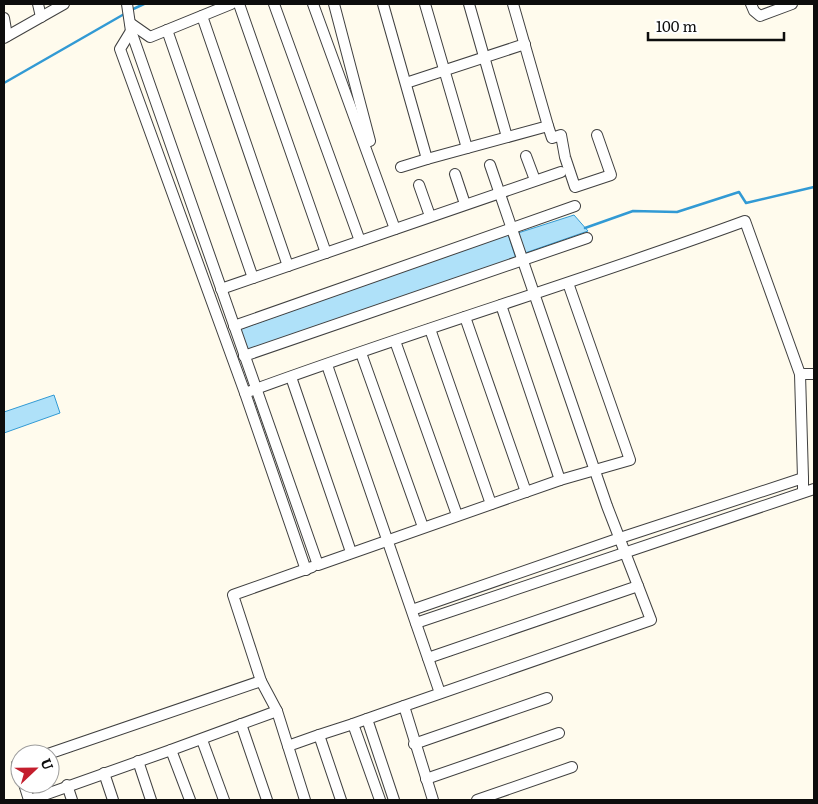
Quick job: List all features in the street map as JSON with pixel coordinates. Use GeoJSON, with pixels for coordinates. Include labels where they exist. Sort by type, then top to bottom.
{"type":"FeatureCollection","features":[{"type":"Feature","properties":{"kind":"street"},"geometry":{"type":"LineString","coordinates":[[38,4],[41,17]]}},
{"type":"Feature","properties":{"kind":"street"},"geometry":{"type":"LineString","coordinates":[[4,18],[6,37],[64,4]]}},
{"type":"Feature","properties":{"kind":"street"},"geometry":{"type":"LineString","coordinates":[[130,24],[150,37],[231,4]]}},
{"type":"Feature","properties":{"kind":"street"},"geometry":{"type":"LineString","coordinates":[[239,4],[326,253]]}},
{"type":"Feature","properties":{"kind":"street"},"geometry":{"type":"LineString","coordinates":[[274,4],[360,241]]}},
{"type":"Feature","properties":{"kind":"street"},"geometry":{"type":"LineString","coordinates":[[313,4],[395,229]]}},
{"type":"Feature","properties":{"kind":"street"},"geometry":{"type":"LineString","coordinates":[[334,4],[384,197]]}},
{"type":"Feature","properties":{"kind":"street"},"geometry":{"type":"LineString","coordinates":[[383,4],[427,159]]}},
{"type":"Feature","properties":{"kind":"street"},"geometry":{"type":"LineString","coordinates":[[426,4],[467,148]]}},
{"type":"Feature","properties":{"kind":"street"},"geometry":{"type":"LineString","coordinates":[[469,4],[507,137]]}},
{"type":"Feature","properties":{"kind":"street"},"geometry":{"type":"LineString","coordinates":[[514,4],[548,126],[552,138],[561,135],[565,157],[575,187],[611,175],[597,134]]}},
{"type":"Feature","properties":{"kind":"street"},"geometry":{"type":"LineString","coordinates":[[751,4],[754,12],[760,16],[792,4]]}},
{"type":"Feature","properties":{"kind":"street"},"geometry":{"type":"LineString","coordinates":[[127,5],[130,24],[318,565]]}},
{"type":"Feature","properties":{"kind":"street"},"geometry":{"type":"LineString","coordinates":[[202,16],[288,266]]}},
{"type":"Feature","properties":{"kind":"street"},"geometry":{"type":"LineString","coordinates":[[130,24],[120,48],[245,393],[306,570]]}},
{"type":"Feature","properties":{"kind":"street"},"geometry":{"type":"LineString","coordinates":[[167,30],[253,278]]}},
{"type":"Feature","properties":{"kind":"street"},"geometry":{"type":"LineString","coordinates":[[406,83],[525,44]]}},
{"type":"Feature","properties":{"kind":"street"},"geometry":{"type":"LineString","coordinates":[[401,167],[548,126]]}},
{"type":"Feature","properties":{"kind":"street"},"geometry":{"type":"LineString","coordinates":[[526,156],[534,180]]}},
{"type":"Feature","properties":{"kind":"street"},"geometry":{"type":"LineString","coordinates":[[288,746],[651,620],[607,506],[490,165]]}},
{"type":"Feature","properties":{"kind":"street"},"geometry":{"type":"LineString","coordinates":[[221,289],[561,172]]}},
{"type":"Feature","properties":{"kind":"street"},"geometry":{"type":"LineString","coordinates":[[455,174],[465,204]]}},
{"type":"Feature","properties":{"kind":"street"},"geometry":{"type":"LineString","coordinates":[[419,185],[430,216]]}},
{"type":"Feature","properties":{"kind":"street"},"geometry":{"type":"LineString","coordinates":[[234,326],[575,206]]}},
{"type":"Feature","properties":{"kind":"street"},"geometry":{"type":"LineString","coordinates":[[245,393],[535,293],[637,261],[745,221],[800,374],[803,492]]}},
{"type":"Feature","properties":{"kind":"street"},"geometry":{"type":"LineString","coordinates":[[244,356],[587,238]]}},
{"type":"Feature","properties":{"kind":"street"},"geometry":{"type":"LineString","coordinates":[[305,800],[277,711],[261,681],[233,595],[457,515],[560,480],[630,460],[568,283]]}},
{"type":"Feature","properties":{"kind":"street"},"geometry":{"type":"LineString","coordinates":[[500,305],[560,480]]}},
{"type":"Feature","properties":{"kind":"street"},"geometry":{"type":"LineString","coordinates":[[465,317],[526,492]]}},
{"type":"Feature","properties":{"kind":"street"},"geometry":{"type":"LineString","coordinates":[[430,329],[491,504]]}},
{"type":"Feature","properties":{"kind":"street"},"geometry":{"type":"LineString","coordinates":[[395,341],[457,515]]}},
{"type":"Feature","properties":{"kind":"street"},"geometry":{"type":"LineString","coordinates":[[362,353],[423,527]]}},
{"type":"Feature","properties":{"kind":"street"},"geometry":{"type":"LineString","coordinates":[[327,365],[440,692]]}},
{"type":"Feature","properties":{"kind":"street"},"geometry":{"type":"LineString","coordinates":[[800,374],[814,374]]}},
{"type":"Feature","properties":{"kind":"street"},"geometry":{"type":"LineString","coordinates":[[291,377],[351,552]]}},
{"type":"Feature","properties":{"kind":"street"},"geometry":{"type":"LineString","coordinates":[[412,610],[620,538],[803,478]]}},
{"type":"Feature","properties":{"kind":"street"},"geometry":{"type":"LineString","coordinates":[[416,623],[814,488]]}},
{"type":"Feature","properties":{"kind":"street"},"geometry":{"type":"LineString","coordinates":[[428,658],[638,586]]}},
{"type":"Feature","properties":{"kind":"street"},"geometry":{"type":"LineString","coordinates":[[60,750],[261,681]]}},
{"type":"Feature","properties":{"kind":"street"},"geometry":{"type":"LineString","coordinates":[[414,744],[547,698]]}},
{"type":"Feature","properties":{"kind":"street"},"geometry":{"type":"LineString","coordinates":[[404,706],[414,744],[433,800]]}},
{"type":"Feature","properties":{"kind":"street"},"geometry":{"type":"LineString","coordinates":[[30,800],[202,740],[277,711]]}},
{"type":"Feature","properties":{"kind":"street"},"geometry":{"type":"LineString","coordinates":[[367,719],[394,800]]}},
{"type":"Feature","properties":{"kind":"street"},"geometry":{"type":"LineString","coordinates":[[241,724],[267,800]]}},
{"type":"Feature","properties":{"kind":"street"},"geometry":{"type":"LineString","coordinates":[[353,724],[380,800]]}},
{"type":"Feature","properties":{"kind":"street"},"geometry":{"type":"LineString","coordinates":[[426,779],[559,733]]}},
{"type":"Feature","properties":{"kind":"street"},"geometry":{"type":"LineString","coordinates":[[319,735],[341,800]]}},
{"type":"Feature","properties":{"kind":"street"},"geometry":{"type":"LineString","coordinates":[[202,740],[224,800]]}},
{"type":"Feature","properties":{"kind":"street"},"geometry":{"type":"LineString","coordinates":[[171,750],[190,800]]}},
{"type":"Feature","properties":{"kind":"street"},"geometry":{"type":"LineString","coordinates":[[138,761],[151,800]]}},
{"type":"Feature","properties":{"kind":"street"},"geometry":{"type":"LineString","coordinates":[[477,800],[572,767]]}},
{"type":"Feature","properties":{"kind":"street"},"geometry":{"type":"LineString","coordinates":[[104,773],[112,800]]}},
{"type":"Feature","properties":{"kind":"street"},"geometry":{"type":"LineString","coordinates":[[67,786],[72,800]]}},
{"type":"Feature","properties":{"kind":"water"},"geometry":{"type":"Polygon","coordinates":[[[574,215],[588,231],[525,253],[518,233],[574,215]]]}},
{"type":"Feature","properties":{"kind":"water"},"geometry":{"type":"Polygon","coordinates":[[[508,234],[516,259],[246,352],[238,330],[508,234]]]}},
{"type":"Feature","properties":{"kind":"water"},"geometry":{"type":"Polygon","coordinates":[[[54,395],[60,413],[4,433],[4,412],[54,395]]]}},
{"type":"Feature","properties":{"kind":"waterway"},"geometry":{"type":"LineString","coordinates":[[131,10],[144,4]]}},
{"type":"Feature","properties":{"kind":"waterway"},"geometry":{"type":"LineString","coordinates":[[4,83],[126,13]]}},
{"type":"Feature","properties":{"kind":"waterway"},"geometry":{"type":"LineString","coordinates":[[585,228],[633,211],[677,212],[739,192],[746,203],[814,187]]}}]}
